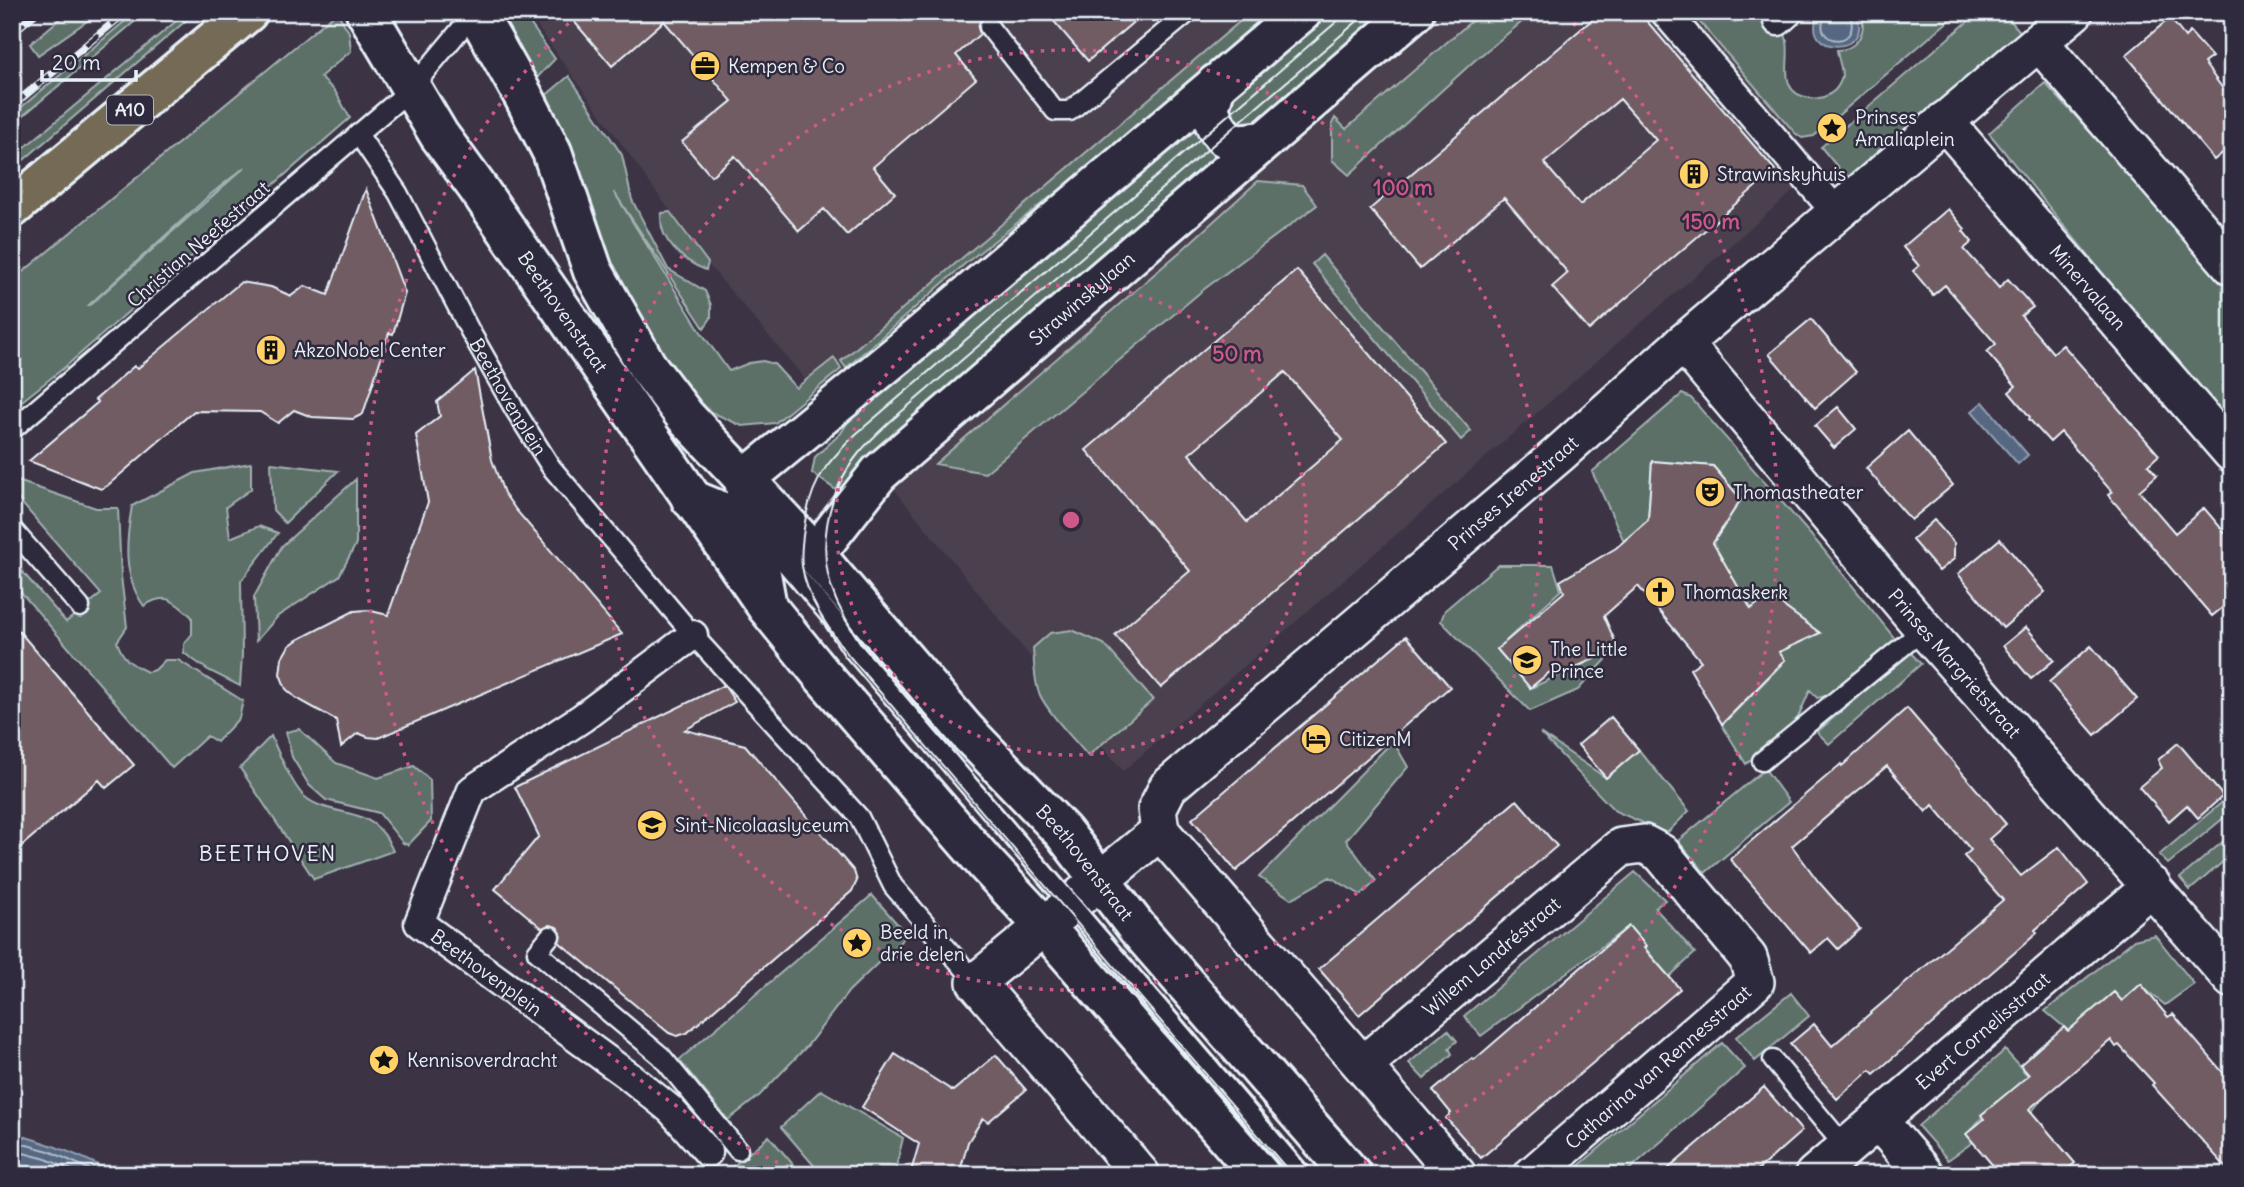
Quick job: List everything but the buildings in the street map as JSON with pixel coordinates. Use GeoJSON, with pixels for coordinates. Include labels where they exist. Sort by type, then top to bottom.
{"type":"FeatureCollection","features":[{"type":"Feature","properties":{"kind":"highway","name":"A10"},"geometry":{"type":"LineString","coordinates":[[12,208],[248,12]]}},
{"type":"Feature","properties":{"kind":"main road","name":"Beethovenstraat"},"geometry":{"type":"LineString","coordinates":[[366,12],[439,135],[767,607],[831,685],[986,864],[1072,903],[1137,928],[1352,1175]]}},
{"type":"Feature","properties":{"kind":"main road","name":"Beethovenstraat"},"geometry":{"type":"LineString","coordinates":[[475,12],[552,152],[593,271],[647,366],[685,416],[813,552],[966,731],[1063,832],[1072,903],[1260,1175]]}},
{"type":"Feature","properties":{"kind":"main road"},"geometry":{"type":"LineString","coordinates":[[752,524],[744,480],[897,355],[1302,12]]}},
{"type":"Feature","properties":{"kind":"main road","name":"Strawinskylaan"},"geometry":{"type":"LineString","coordinates":[[813,552],[825,541],[878,473],[1264,141],[1378,28],[1415,12]]}},
{"type":"Feature","properties":{"kind":"main road"},"geometry":{"type":"LineString","coordinates":[[1216,84],[1209,109],[1223,136],[1237,145],[1264,141]]}},
{"type":"Feature","properties":{"kind":"main road"},"geometry":{"type":"LineString","coordinates":[[691,499],[813,552]]}},
{"type":"Feature","properties":{"kind":"main road","name":"Beethovenstraat"},"geometry":{"type":"LineString","coordinates":[[752,524],[767,607]]}},
{"type":"Feature","properties":{"kind":"street"},"geometry":{"type":"LineString","coordinates":[[1665,12],[1837,213]]}},
{"type":"Feature","properties":{"kind":"street","name":"Prinses Irenestraat"},"geometry":{"type":"LineString","coordinates":[[1160,831],[1157,809],[1168,787],[1558,455],[1683,343],[2074,12]]}},
{"type":"Feature","properties":{"kind":"street"},"geometry":{"type":"LineString","coordinates":[[2039,42],[2232,266]]}},
{"type":"Feature","properties":{"kind":"street","name":"Minervalaan"},"geometry":{"type":"LineString","coordinates":[[1944,121],[2232,453]]}},
{"type":"Feature","properties":{"kind":"street","name":"Prinses Margrietstraat"},"geometry":{"type":"LineString","coordinates":[[1683,343],[1924,629],[2232,979]]}},
{"type":"Feature","properties":{"kind":"street","name":"Beethovenplein"},"geometry":{"type":"LineString","coordinates":[[693,635],[582,718],[472,790],[419,923],[629,1076],[671,1110],[708,1152]]}},
{"type":"Feature","properties":{"kind":"street"},"geometry":{"type":"LineString","coordinates":[[1141,1175],[976,982],[1160,831],[1457,1175]]}},
{"type":"Feature","properties":{"kind":"street","name":"Catharina van Rennesstraat"},"geometry":{"type":"LineString","coordinates":[[1532,1175],[1755,982],[1748,958],[1661,853],[1644,844],[1621,847]]}},
{"type":"Feature","properties":{"kind":"street","name":"Willem Landréstraat"},"geometry":{"type":"LineString","coordinates":[[1363,1065],[1621,847]]}},
{"type":"Feature","properties":{"kind":"street","name":"Evert Cornelisstraat"},"geometry":{"type":"LineString","coordinates":[[1814,1175],[2152,886]]}},
{"type":"Feature","properties":{"kind":"street"},"geometry":{"type":"LineString","coordinates":[[1878,1120],[1925,1175]]}},
{"type":"Feature","properties":{"kind":"lane","name":"Christian Neefestraat"},"geometry":{"type":"LineString","coordinates":[[12,430],[411,89],[475,12]]}},
{"type":"Feature","properties":{"kind":"lane"},"geometry":{"type":"LineString","coordinates":[[989,27],[1055,111],[1070,111],[1189,12]]}},
{"type":"Feature","properties":{"kind":"lane","name":"Beethovenplein"},"geometry":{"type":"LineString","coordinates":[[358,134],[398,193],[470,331],[551,467],[693,635],[859,817],[893,887],[976,982]]}},
{"type":"Feature","properties":{"kind":"lane","name":"Beethovenstraat"},"geometry":{"type":"LineString","coordinates":[[752,524],[833,619],[853,650],[1302,1175]]}},
{"type":"Feature","properties":{"kind":"lane"},"geometry":{"type":"LineString","coordinates":[[12,529],[80,607]]}},
{"type":"Feature","properties":{"kind":"lane","name":"Beethovenstraat"},"geometry":{"type":"LineString","coordinates":[[813,552],[820,585],[833,619]]}},
{"type":"Feature","properties":{"kind":"lane"},"geometry":{"type":"LineString","coordinates":[[1762,761],[1924,629]]}},
{"type":"Feature","properties":{"kind":"lane"},"geometry":{"type":"LineString","coordinates":[[551,936],[537,952],[661,1056],[738,1150]]}},
{"type":"Feature","properties":{"kind":"lane"},"geometry":{"type":"LineString","coordinates":[[1773,1060],[1845,1147]]}},
{"type":"Feature","properties":{"kind":"shaded area"},"geometry":{"type":"Polygon","coordinates":[[[527,12],[1692,12],[1821,167],[1123,771],[800,373],[708,264],[527,12]]]}},
{"type":"Feature","properties":{"kind":"green space"},"geometry":{"type":"Polygon","coordinates":[[[68,12],[100,12],[38,55],[30,44],[68,12]]]}},
{"type":"Feature","properties":{"kind":"green space"},"geometry":{"type":"Polygon","coordinates":[[[136,12],[146,12],[12,125],[12,115],[136,12]]]}},
{"type":"Feature","properties":{"kind":"green space"},"geometry":{"type":"Polygon","coordinates":[[[187,12],[196,12],[12,170],[12,158],[187,12]]]}},
{"type":"Feature","properties":{"kind":"green space"},"geometry":{"type":"Polygon","coordinates":[[[337,12],[349,32],[351,51],[320,77],[335,91],[350,118],[65,367],[12,409],[12,281],[337,12]],[[245,167],[211,194],[90,305],[245,167]]]}},
{"type":"Feature","properties":{"kind":"green space"},"geometry":{"type":"Polygon","coordinates":[[[509,12],[522,12],[555,59],[530,85],[508,40],[509,12]]]}},
{"type":"Feature","properties":{"kind":"green space"},"geometry":{"type":"Polygon","coordinates":[[[1251,12],[1277,12],[1098,160],[967,262],[846,368],[841,361],[1251,12]]]}},
{"type":"Feature","properties":{"kind":"green space"},"geometry":{"type":"Polygon","coordinates":[[[1314,12],[1367,12],[1372,22],[852,482],[836,490],[812,473],[815,457],[841,433],[860,402],[1314,12]]]}},
{"type":"Feature","properties":{"kind":"green space"},"geometry":{"type":"Polygon","coordinates":[[[1482,12],[1534,12],[1474,61],[1349,175],[1332,160],[1332,124],[1335,118],[1346,129],[1482,12]]]}},
{"type":"Feature","properties":{"kind":"green space"},"geometry":{"type":"Polygon","coordinates":[[[1691,12],[1730,12],[1736,15],[1763,12],[1775,16],[1787,41],[1789,84],[1799,95],[1820,98],[1827,96],[1839,85],[1842,71],[1837,50],[1849,47],[1858,40],[1862,30],[1862,17],[1916,12],[1959,12],[1814,136],[1802,138],[1691,12]]]}},
{"type":"Feature","properties":{"kind":"green space"},"geometry":{"type":"Polygon","coordinates":[[[1979,12],[2003,12],[2023,35],[1850,182],[1821,147],[1979,12]]]}},
{"type":"Feature","properties":{"kind":"green space"},"geometry":{"type":"Polygon","coordinates":[[[569,76],[622,155],[632,200],[668,269],[705,291],[711,305],[711,318],[704,328],[614,192],[701,332],[729,371],[763,361],[774,364],[796,388],[834,358],[841,369],[775,423],[742,426],[709,411],[678,378],[649,331],[612,263],[538,102],[569,76]]]}},
{"type":"Feature","properties":{"kind":"green space"},"geometry":{"type":"Polygon","coordinates":[[[2045,83],[2232,286],[2232,427],[2181,370],[1989,133],[2045,83]]]}},
{"type":"Feature","properties":{"kind":"green space"},"geometry":{"type":"Polygon","coordinates":[[[1258,181],[1302,185],[1317,205],[1203,290],[985,473],[935,464],[1182,250],[1258,181]]]}},
{"type":"Feature","properties":{"kind":"green space"},"geometry":{"type":"Polygon","coordinates":[[[670,212],[708,263],[706,270],[681,255],[667,240],[661,223],[662,213],[670,212]]]}},
{"type":"Feature","properties":{"kind":"green space"},"geometry":{"type":"Polygon","coordinates":[[[1322,255],[1471,431],[1461,440],[1312,264],[1322,255]]]}},
{"type":"Feature","properties":{"kind":"green space"},"geometry":{"type":"Polygon","coordinates":[[[1682,394],[1691,398],[1823,549],[1896,640],[1830,695],[1817,698],[1810,690],[1796,722],[1746,764],[1722,725],[1782,664],[1777,653],[1819,632],[1768,595],[1751,609],[1705,538],[1717,537],[1741,499],[1713,466],[1652,461],[1648,520],[1624,541],[1592,472],[1682,394]]]}},
{"type":"Feature","properties":{"kind":"green space"},"geometry":{"type":"Polygon","coordinates":[[[251,463],[251,489],[226,507],[230,538],[259,526],[278,533],[241,581],[240,686],[208,670],[184,653],[184,644],[192,634],[192,617],[180,606],[170,600],[159,599],[144,606],[132,582],[127,545],[132,506],[195,473],[251,463]]]}},
{"type":"Feature","properties":{"kind":"green space"},"geometry":{"type":"Polygon","coordinates":[[[271,463],[338,471],[285,523],[273,510],[271,463]]]}},
{"type":"Feature","properties":{"kind":"green space"},"geometry":{"type":"Polygon","coordinates":[[[12,479],[96,508],[118,508],[121,576],[127,627],[117,642],[128,661],[147,672],[155,670],[165,660],[178,660],[243,701],[239,718],[217,742],[207,736],[172,768],[12,582],[12,560],[66,622],[101,594],[12,492],[12,479]]]}},
{"type":"Feature","properties":{"kind":"green space"},"geometry":{"type":"Polygon","coordinates":[[[356,479],[356,544],[339,576],[278,616],[256,641],[254,597],[282,546],[356,479]]]}},
{"type":"Feature","properties":{"kind":"green space"},"geometry":{"type":"Polygon","coordinates":[[[1498,565],[1553,565],[1561,590],[1497,649],[1531,688],[1616,649],[1578,690],[1530,711],[1441,621],[1445,610],[1498,565]]]}},
{"type":"Feature","properties":{"kind":"green space"},"geometry":{"type":"Polygon","coordinates":[[[1072,630],[1104,644],[1153,700],[1088,756],[1048,709],[1039,693],[1035,676],[1033,648],[1050,633],[1072,630]]]}},
{"type":"Feature","properties":{"kind":"green space"},"geometry":{"type":"Polygon","coordinates":[[[1910,652],[1921,664],[1829,744],[1817,732],[1910,652]]]}},
{"type":"Feature","properties":{"kind":"green space"},"geometry":{"type":"Polygon","coordinates":[[[299,729],[336,763],[378,778],[414,766],[430,780],[431,821],[408,845],[403,843],[379,813],[326,800],[309,785],[292,757],[286,732],[299,729]]]}},
{"type":"Feature","properties":{"kind":"green space"},"geometry":{"type":"Polygon","coordinates":[[[1540,733],[1606,778],[1639,750],[1689,811],[1667,833],[1615,811],[1540,733]]]}},
{"type":"Feature","properties":{"kind":"green space"},"geometry":{"type":"Polygon","coordinates":[[[271,736],[291,777],[305,797],[324,807],[355,815],[374,824],[393,851],[314,879],[240,768],[271,736]]]}},
{"type":"Feature","properties":{"kind":"green space"},"geometry":{"type":"Polygon","coordinates":[[[1393,741],[1408,767],[1346,840],[1376,881],[1361,895],[1330,877],[1291,899],[1259,877],[1393,741]]]}},
{"type":"Feature","properties":{"kind":"green space"},"geometry":{"type":"Polygon","coordinates":[[[1765,769],[1789,802],[1705,873],[1678,841],[1765,769]]]}},
{"type":"Feature","properties":{"kind":"green space"},"geometry":{"type":"Polygon","coordinates":[[[2232,794],[2232,811],[2168,864],[2159,855],[2232,794]]]}},
{"type":"Feature","properties":{"kind":"green space"},"geometry":{"type":"Polygon","coordinates":[[[2232,834],[2232,854],[2190,890],[2180,878],[2232,834]]]}},
{"type":"Feature","properties":{"kind":"green space"},"geometry":{"type":"Polygon","coordinates":[[[1635,872],[1665,900],[1655,908],[1695,953],[1669,977],[1628,927],[1481,1036],[1464,1016],[1635,872]]]}},
{"type":"Feature","properties":{"kind":"green space"},"geometry":{"type":"Polygon","coordinates":[[[872,895],[907,935],[849,991],[807,1046],[759,1096],[728,1120],[679,1060],[872,895]]]}},
{"type":"Feature","properties":{"kind":"green space"},"geometry":{"type":"Polygon","coordinates":[[[2155,935],[2194,984],[2165,1005],[2140,985],[2079,1044],[2045,1011],[2134,940],[2155,935]]]}},
{"type":"Feature","properties":{"kind":"green space"},"geometry":{"type":"Polygon","coordinates":[[[1791,993],[1809,1016],[1755,1061],[1736,1037],[1791,993]]]}},
{"type":"Feature","properties":{"kind":"green space"},"geometry":{"type":"Polygon","coordinates":[[[1448,1030],[1457,1041],[1449,1048],[1452,1054],[1424,1079],[1409,1063],[1448,1030]]]}},
{"type":"Feature","properties":{"kind":"green space"},"geometry":{"type":"Polygon","coordinates":[[[1722,1043],[1745,1068],[1623,1175],[1568,1175],[1722,1043]]]}},
{"type":"Feature","properties":{"kind":"green space"},"geometry":{"type":"Polygon","coordinates":[[[2005,1050],[2045,1095],[2021,1125],[1997,1101],[1967,1134],[1973,1142],[1948,1160],[1918,1126],[2005,1050]]]}},
{"type":"Feature","properties":{"kind":"green space"},"geometry":{"type":"Polygon","coordinates":[[[821,1090],[903,1138],[894,1175],[822,1175],[781,1127],[821,1090]]]}},
{"type":"Feature","properties":{"kind":"green space"},"geometry":{"type":"Polygon","coordinates":[[[769,1136],[802,1175],[723,1175],[769,1136]]]}},
{"type":"Feature","properties":{"kind":"water"},"geometry":{"type":"Polygon","coordinates":[[[1819,12],[1855,12],[1859,27],[1856,37],[1837,46],[1827,44],[1819,38],[1815,27],[1819,12]]]}},
{"type":"Feature","properties":{"kind":"water"},"geometry":{"type":"Polygon","coordinates":[[[1983,402],[2028,455],[2018,464],[1972,411],[1983,402]]]}},
{"type":"Feature","properties":{"kind":"water"},"geometry":{"type":"Polygon","coordinates":[[[12,1133],[66,1151],[117,1175],[12,1175],[12,1133]]]}},
{"type":"Feature","properties":{"kind":"tram line"},"geometry":{"type":"LineString","coordinates":[[1292,1175],[850,657],[814,603],[802,566],[802,549],[808,508],[818,480],[829,463],[856,434],[1348,12]]}},
{"type":"Feature","properties":{"kind":"tram line"},"geometry":{"type":"LineString","coordinates":[[1314,1175],[863,646],[836,600],[826,562],[825,543],[827,524],[839,486],[859,453],[875,436],[1368,12]]}},
{"type":"Feature","properties":{"kind":"railway"},"geometry":{"type":"LineString","coordinates":[[12,33],[37,12]]}},
{"type":"Feature","properties":{"kind":"railway"},"geometry":{"type":"LineString","coordinates":[[12,106],[126,12]]}},
{"type":"Feature","properties":{"kind":"place","name":"Kempen & Co"},"geometry":{"type":"Point","coordinates":[705,66]}},
{"type":"Feature","properties":{"kind":"place","name":"Prinses Amaliaplein"},"geometry":{"type":"Point","coordinates":[1832,128]}},
{"type":"Feature","properties":{"kind":"place","name":"Strawinskyhuis"},"geometry":{"type":"Point","coordinates":[1694,174]}},
{"type":"Feature","properties":{"kind":"place","name":"AkzoNobel Center"},"geometry":{"type":"Point","coordinates":[271,350]}},
{"type":"Feature","properties":{"kind":"place","name":"Thomastheater"},"geometry":{"type":"Point","coordinates":[1710,492]}},
{"type":"Feature","properties":{"kind":"place","name":"Thomaskerk"},"geometry":{"type":"Point","coordinates":[1660,592]}},
{"type":"Feature","properties":{"kind":"place","name":"The Little Prince"},"geometry":{"type":"Point","coordinates":[1527,660]}},
{"type":"Feature","properties":{"kind":"place","name":"CitizenM"},"geometry":{"type":"Point","coordinates":[1316,739]}},
{"type":"Feature","properties":{"kind":"place","name":"Sint-Nicolaaslyceum"},"geometry":{"type":"Point","coordinates":[652,825]}},
{"type":"Feature","properties":{"kind":"place","name":"Beeld in drie delen"},"geometry":{"type":"Point","coordinates":[857,943]}},
{"type":"Feature","properties":{"kind":"place","name":"Kennisoverdracht"},"geometry":{"type":"Point","coordinates":[384,1060]}},
{"type":"Feature","properties":{"kind":"district","name":"BEETHOVEN"},"geometry":{"type":"Point","coordinates":[268,854]}}]}
